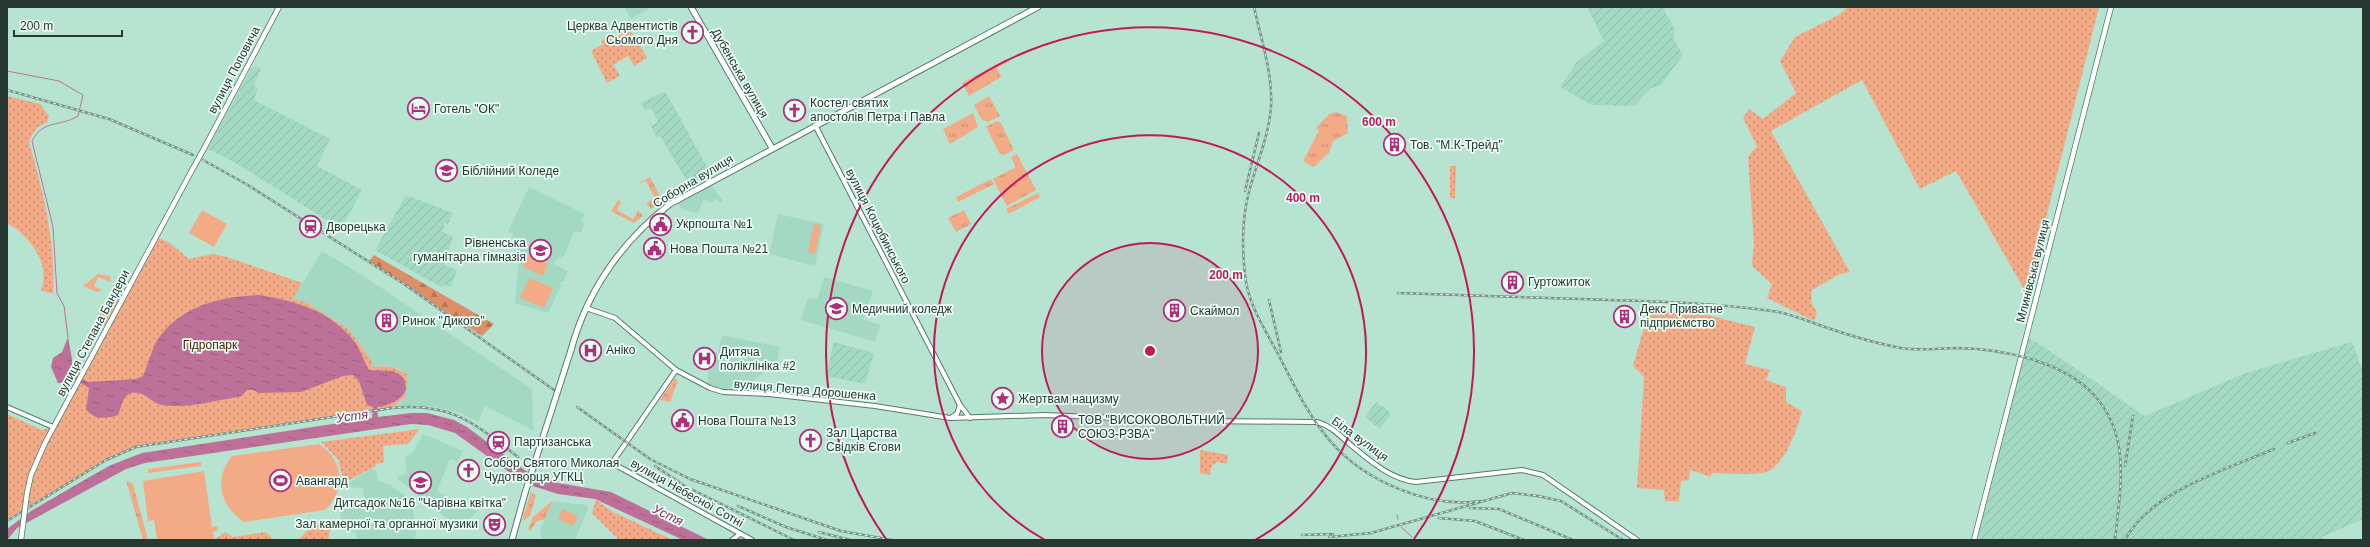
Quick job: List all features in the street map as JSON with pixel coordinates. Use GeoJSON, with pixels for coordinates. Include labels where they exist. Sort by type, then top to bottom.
{"type":"FeatureCollection","features":[{"type":"Feature","properties":{"kind":"main road","name":"вулиця Поповича"},"geometry":{"type":"LineString","coordinates":[[207,143],[279,7]]}},
{"type":"Feature","properties":{"kind":"main road","name":"Дубенська вулиця"},"geometry":{"type":"LineString","coordinates":[[692,7],[772,148]]}},
{"type":"Feature","properties":{"kind":"main road","name":"Соборна вулиця"},"geometry":{"type":"LineString","coordinates":[[512,540],[571,350],[586,308],[614,260],[634,236],[655,215],[674,201],[1038,7]]}},
{"type":"Feature","properties":{"kind":"main road","name":"Млинівська вулиця"},"geometry":{"type":"LineString","coordinates":[[1974,540],[2111,7]]}},
{"type":"Feature","properties":{"kind":"main road","name":"вулиця Степана Бандери"},"geometry":{"type":"LineString","coordinates":[[21,540],[27,493],[37,458],[207,143]]}},
{"type":"Feature","properties":{"kind":"street","name":"вулиця Коцюбинського"},"geometry":{"type":"LineString","coordinates":[[815,125],[960,405],[971,418]]}},
{"type":"Feature","properties":{"kind":"street","name":"вулиця Петра Дорошенка"},"geometry":{"type":"LineString","coordinates":[[586,308],[622,322],[676,370],[716,391],[881,407],[950,418],[1024,416]]}},
{"type":"Feature","properties":{"kind":"street","name":"вулиця Небесної Сотні"},"geometry":{"type":"LineString","coordinates":[[676,370],[612,463],[752,540]]}},
{"type":"Feature","properties":{"kind":"street"},"geometry":{"type":"LineString","coordinates":[[950,418],[957,414],[960,405]]}},
{"type":"Feature","properties":{"kind":"street"},"geometry":{"type":"LineString","coordinates":[[7,407],[53,427]]}},
{"type":"Feature","properties":{"kind":"street","name":"Біла вулиця"},"geometry":{"type":"LineString","coordinates":[[1024,416],[1044,415],[1211,422],[1319,423],[1330,427],[1388,472],[1405,481],[1416,482],[1522,470],[1533,471],[1543,475],[1637,540]]}},
{"type":"Feature","properties":{"kind":"street"},"geometry":{"type":"LineString","coordinates":[[732,540],[740,534]]}},
{"type":"Feature","properties":{"kind":"shaded area"},"geometry":{"type":"Polygon","coordinates":[[[624,7],[652,7],[631,19],[624,7]]]}},
{"type":"Feature","properties":{"kind":"shaded area"},"geometry":{"type":"Polygon","coordinates":[[[1587,7],[1665,7],[1665,12],[1675,30],[1673,37],[1683,55],[1660,86],[1651,88],[1634,106],[1592,105],[1560,87],[1577,62],[1604,41],[1587,7]]]}},
{"type":"Feature","properties":{"kind":"shaded area"},"geometry":{"type":"Polygon","coordinates":[[[255,66],[261,68],[254,86],[258,88],[254,100],[330,139],[317,166],[362,190],[341,229],[239,165],[208,149],[251,69],[255,66]]]}},
{"type":"Feature","properties":{"kind":"shaded area"},"geometry":{"type":"Polygon","coordinates":[[[665,91],[711,174],[690,186],[660,136],[657,138],[651,126],[658,122],[651,108],[645,111],[641,103],[665,91]]]}},
{"type":"Feature","properties":{"kind":"shaded area"},"geometry":{"type":"Polygon","coordinates":[[[709,183],[723,201],[722,203],[715,199],[712,203],[704,199],[698,213],[684,210],[677,204],[709,183]]]}},
{"type":"Feature","properties":{"kind":"shaded area","name":"Рівненська гуманітарна гімназія"},"geometry":{"type":"Polygon","coordinates":[[[529,187],[585,214],[581,221],[585,222],[581,233],[574,231],[565,254],[561,258],[558,257],[554,264],[568,271],[563,282],[560,282],[561,286],[548,313],[515,303],[519,259],[515,238],[512,237],[513,234],[508,232],[529,187]]]}},
{"type":"Feature","properties":{"kind":"shaded area"},"geometry":{"type":"Polygon","coordinates":[[[406,195],[453,213],[448,224],[445,223],[442,232],[453,236],[444,265],[457,270],[451,287],[444,285],[441,287],[375,250],[406,195]]]}},
{"type":"Feature","properties":{"kind":"shaded area"},"geometry":{"type":"Polygon","coordinates":[[[778,214],[824,224],[815,266],[769,254],[778,214]]]}},
{"type":"Feature","properties":{"kind":"shaded area"},"geometry":{"type":"Polygon","coordinates":[[[322,251],[362,275],[532,389],[533,430],[485,406],[478,422],[460,413],[432,406],[394,406],[404,399],[407,374],[399,369],[382,365],[372,367],[372,361],[348,329],[307,303],[293,299],[322,251]]]}},
{"type":"Feature","properties":{"kind":"shaded area","name":"Медичний коледж"},"geometry":{"type":"Polygon","coordinates":[[[824,277],[873,291],[863,319],[880,325],[875,342],[801,320],[808,298],[816,299],[818,297],[824,277]]]}},
{"type":"Feature","properties":{"kind":"shaded area"},"geometry":{"type":"Polygon","coordinates":[[[722,335],[780,347],[775,372],[767,370],[754,380],[753,391],[723,389],[708,385],[708,371],[693,365],[700,347],[718,353],[722,335]]]}},
{"type":"Feature","properties":{"kind":"shaded area"},"geometry":{"type":"Polygon","coordinates":[[[2026,337],[2038,343],[2145,416],[2246,373],[2351,342],[2363,372],[2363,519],[2322,537],[2323,540],[1974,540],[2026,337]]]}},
{"type":"Feature","properties":{"kind":"shaded area"},"geometry":{"type":"Polygon","coordinates":[[[834,342],[874,353],[865,384],[826,376],[834,342]]]}},
{"type":"Feature","properties":{"kind":"shaded area"},"geometry":{"type":"Polygon","coordinates":[[[1376,402],[1383,407],[1384,406],[1391,414],[1380,429],[1365,417],[1376,402]]]}},
{"type":"Feature","properties":{"kind":"shaded area","name":"Дитсадок №16 \"Чарівна квітка\""},"geometry":{"type":"Polygon","coordinates":[[[423,434],[463,451],[457,462],[450,459],[437,491],[478,512],[457,527],[398,479],[397,476],[407,474],[405,458],[413,452],[423,434]]]}},
{"type":"Feature","properties":{"kind":"shaded area"},"geometry":{"type":"Polygon","coordinates":[[[371,469],[376,470],[378,481],[389,484],[412,501],[416,535],[414,540],[358,540],[355,532],[347,531],[342,527],[340,509],[342,502],[346,502],[347,505],[365,503],[363,488],[346,487],[350,482],[371,469]]]}},
{"type":"Feature","properties":{"kind":"shaded area"},"geometry":{"type":"Polygon","coordinates":[[[552,501],[587,505],[588,509],[575,540],[545,540],[541,538],[540,530],[552,501]]]}},
{"type":"Feature","properties":{"kind":"green space"},"geometry":{"type":"Polygon","coordinates":[[[1848,7],[2099,7],[2028,290],[2024,289],[1956,171],[1920,189],[1862,80],[1771,131],[1850,272],[1840,274],[1812,290],[1811,302],[1817,312],[1814,321],[1767,298],[1772,284],[1753,267],[1752,263],[1754,244],[1748,157],[1757,146],[1743,118],[1749,109],[1763,119],[1796,93],[1780,61],[1795,37],[1839,15],[1848,7]]]}},
{"type":"Feature","properties":{"kind":"green space"},"geometry":{"type":"Polygon","coordinates":[[[630,29],[647,58],[634,66],[628,56],[613,65],[620,76],[607,83],[591,51],[603,44],[601,41],[609,36],[615,37],[630,29]]]}},
{"type":"Feature","properties":{"kind":"green space"},"geometry":{"type":"Polygon","coordinates":[[[1006,59],[1008,62],[997,68],[1001,77],[969,96],[962,83],[1006,59]]]}},
{"type":"Feature","properties":{"kind":"green space"},"geometry":{"type":"Polygon","coordinates":[[[7,96],[40,104],[49,116],[47,123],[35,130],[29,142],[44,198],[50,236],[53,294],[41,290],[43,270],[36,251],[23,235],[7,223],[7,96]]]}},
{"type":"Feature","properties":{"kind":"green space"},"geometry":{"type":"Polygon","coordinates":[[[989,96],[1000,116],[988,122],[982,120],[974,105],[989,96]]]}},
{"type":"Feature","properties":{"kind":"green space"},"geometry":{"type":"Polygon","coordinates":[[[1336,112],[1347,116],[1348,133],[1333,141],[1329,153],[1314,167],[1303,161],[1319,130],[1316,128],[1329,114],[1336,112]]]}},
{"type":"Feature","properties":{"kind":"green space"},"geometry":{"type":"Polygon","coordinates":[[[973,113],[978,127],[950,144],[943,129],[973,113]]]}},
{"type":"Feature","properties":{"kind":"green space"},"geometry":{"type":"Polygon","coordinates":[[[997,121],[1001,123],[1014,150],[1004,155],[999,153],[986,127],[997,121]]]}},
{"type":"Feature","properties":{"kind":"green space"},"geometry":{"type":"Polygon","coordinates":[[[1017,154],[1036,190],[1007,206],[993,179],[1016,167],[1011,157],[1017,154]]]}},
{"type":"Feature","properties":{"kind":"green space"},"geometry":{"type":"Polygon","coordinates":[[[1450,166],[1456,166],[1455,198],[1450,198],[1450,166]]]}},
{"type":"Feature","properties":{"kind":"green space"},"geometry":{"type":"Polygon","coordinates":[[[650,177],[662,200],[651,209],[646,203],[655,198],[646,181],[636,185],[650,177]]]}},
{"type":"Feature","properties":{"kind":"green space"},"geometry":{"type":"Polygon","coordinates":[[[991,179],[994,184],[958,202],[956,197],[991,179]]]}},
{"type":"Feature","properties":{"kind":"green space"},"geometry":{"type":"Polygon","coordinates":[[[1038,193],[1040,197],[1009,214],[1006,209],[1038,193]]]}},
{"type":"Feature","properties":{"kind":"green space"},"geometry":{"type":"Polygon","coordinates":[[[618,200],[621,202],[617,210],[633,219],[638,210],[643,216],[634,223],[611,211],[618,200]]]}},
{"type":"Feature","properties":{"kind":"green space"},"geometry":{"type":"Polygon","coordinates":[[[202,210],[227,224],[214,247],[189,233],[202,210]]]}},
{"type":"Feature","properties":{"kind":"green space"},"geometry":{"type":"Polygon","coordinates":[[[964,210],[971,224],[956,232],[948,218],[964,210]]]}},
{"type":"Feature","properties":{"kind":"green space"},"geometry":{"type":"Polygon","coordinates":[[[814,224],[821,225],[815,254],[808,252],[814,224]]]}},
{"type":"Feature","properties":{"kind":"green space","name":"Гідропарк"},"geometry":{"type":"Polygon","coordinates":[[[156,237],[170,243],[189,259],[213,254],[227,257],[302,283],[293,299],[307,303],[348,329],[372,361],[372,367],[390,367],[407,374],[406,396],[392,408],[136,447],[106,460],[7,521],[7,414],[42,430],[53,427],[156,237]]]}},
{"type":"Feature","properties":{"kind":"green space"},"geometry":{"type":"Polygon","coordinates":[[[374,255],[494,324],[482,336],[369,261],[374,255]]]}},
{"type":"Feature","properties":{"kind":"green space"},"geometry":{"type":"Polygon","coordinates":[[[528,255],[548,264],[543,276],[523,267],[528,255]]]}},
{"type":"Feature","properties":{"kind":"green space"},"geometry":{"type":"Polygon","coordinates":[[[98,274],[110,276],[111,282],[98,277],[94,286],[102,290],[97,292],[83,286],[98,274]]]}},
{"type":"Feature","properties":{"kind":"green space"},"geometry":{"type":"Polygon","coordinates":[[[529,278],[553,288],[544,308],[520,298],[529,278]]]}},
{"type":"Feature","properties":{"kind":"green space"},"geometry":{"type":"Polygon","coordinates":[[[114,296],[119,299],[105,325],[102,325],[99,320],[102,307],[104,310],[108,305],[106,301],[114,296]]]}},
{"type":"Feature","properties":{"kind":"green space"},"geometry":{"type":"Polygon","coordinates":[[[1653,311],[1707,315],[1755,327],[1745,364],[1770,370],[1766,380],[1786,387],[1786,402],[1802,411],[1793,438],[1777,465],[1762,473],[1712,473],[1711,477],[1690,470],[1689,480],[1681,481],[1679,501],[1665,501],[1664,490],[1637,488],[1644,377],[1633,366],[1644,327],[1653,311]]]}},
{"type":"Feature","properties":{"kind":"green space"},"geometry":{"type":"Polygon","coordinates":[[[675,378],[678,380],[670,402],[660,400],[675,378]]]}},
{"type":"Feature","properties":{"kind":"green space"},"geometry":{"type":"Polygon","coordinates":[[[420,429],[408,444],[383,446],[384,462],[376,464],[376,466],[344,483],[338,459],[321,442],[420,429]]]}},
{"type":"Feature","properties":{"kind":"green space","name":"Авангард"},"geometry":{"type":"Polygon","coordinates":[[[319,444],[333,458],[339,476],[339,485],[336,494],[332,502],[325,510],[244,522],[229,508],[222,492],[221,483],[222,474],[232,456],[319,444]]]}},
{"type":"Feature","properties":{"kind":"green space"},"geometry":{"type":"Polygon","coordinates":[[[1200,450],[1228,455],[1227,464],[1217,462],[1212,466],[1210,475],[1200,473],[1200,450]]]}},
{"type":"Feature","properties":{"kind":"green space"},"geometry":{"type":"Polygon","coordinates":[[[201,462],[201,466],[148,473],[148,469],[201,462]]]}},
{"type":"Feature","properties":{"kind":"green space"},"geometry":{"type":"Polygon","coordinates":[[[204,471],[212,527],[217,526],[218,530],[213,532],[214,540],[157,540],[154,520],[148,521],[143,481],[204,471]]]}},
{"type":"Feature","properties":{"kind":"green space"},"geometry":{"type":"Polygon","coordinates":[[[126,480],[133,484],[148,540],[143,540],[126,480]]]}},
{"type":"Feature","properties":{"kind":"green space"},"geometry":{"type":"Polygon","coordinates":[[[531,492],[536,495],[530,516],[522,521],[531,492]]]}},
{"type":"Feature","properties":{"kind":"green space"},"geometry":{"type":"Polygon","coordinates":[[[596,500],[613,512],[673,540],[619,540],[592,513],[596,500]]]}},
{"type":"Feature","properties":{"kind":"green space"},"geometry":{"type":"Polygon","coordinates":[[[552,501],[545,519],[537,521],[530,531],[528,529],[533,517],[552,501]]]}},
{"type":"Feature","properties":{"kind":"green space"},"geometry":{"type":"Polygon","coordinates":[[[562,509],[578,516],[573,526],[558,519],[562,509]]]}},
{"type":"Feature","properties":{"kind":"green space"},"geometry":{"type":"Polygon","coordinates":[[[332,523],[328,540],[298,540],[312,526],[332,523]]]}},
{"type":"Feature","properties":{"kind":"green space"},"geometry":{"type":"Polygon","coordinates":[[[225,532],[233,537],[266,532],[274,540],[214,540],[225,532]]]}},
{"type":"Feature","properties":{"kind":"water"},"geometry":{"type":"Polygon","coordinates":[[[260,295],[299,304],[323,315],[335,322],[354,341],[359,348],[369,370],[393,371],[402,376],[406,389],[404,394],[389,404],[377,407],[378,417],[411,413],[427,413],[454,420],[467,427],[526,471],[558,483],[611,492],[709,540],[683,540],[595,499],[558,494],[533,486],[520,480],[455,433],[428,425],[411,424],[145,463],[126,469],[17,528],[7,540],[7,529],[31,511],[111,465],[142,453],[372,418],[373,407],[367,405],[359,381],[353,375],[343,376],[301,392],[258,393],[254,390],[247,390],[242,396],[202,404],[181,406],[158,404],[142,394],[134,393],[129,394],[125,398],[118,415],[100,418],[92,415],[86,409],[89,388],[71,377],[66,382],[58,383],[51,367],[53,358],[62,352],[68,337],[72,359],[72,373],[88,382],[137,379],[143,376],[153,348],[158,339],[167,327],[178,318],[190,310],[217,300],[260,295]]]}},
{"type":"Feature","properties":{"kind":"waterway"},"geometry":{"type":"LineString","coordinates":[[7,71],[59,81],[83,95],[78,116],[41,129],[32,141],[53,227],[57,293],[64,306],[68,337]]}},
{"type":"Feature","properties":{"kind":"waterway"},"geometry":{"type":"LineString","coordinates":[[1397,515],[1398,519]]}},
{"type":"Feature","properties":{"kind":"waterway"},"geometry":{"type":"LineString","coordinates":[[1401,527],[1412,537]]}},
{"type":"Feature","properties":{"kind":"railway"},"geometry":{"type":"LineString","coordinates":[[1254,7],[1266,57],[1271,95],[1268,129],[1249,192],[1243,233],[1243,254],[1246,284],[1257,314],[1308,410],[1331,442],[1345,456],[1361,469],[1380,480],[1399,489],[1420,496],[1440,501],[1481,501]]}},
{"type":"Feature","properties":{"kind":"railway"},"geometry":{"type":"LineString","coordinates":[[7,90],[109,119],[193,155]]}},
{"type":"Feature","properties":{"kind":"railway"},"geometry":{"type":"LineString","coordinates":[[1245,191],[1259,133]]}},
{"type":"Feature","properties":{"kind":"railway"},"geometry":{"type":"LineString","coordinates":[[203,160],[246,184],[404,284],[554,390]]}},
{"type":"Feature","properties":{"kind":"railway"},"geometry":{"type":"LineString","coordinates":[[1398,293],[1653,301],[1748,308],[1785,313],[1851,336],[1901,348],[1958,348],[1994,351],[2013,354],[2049,365],[2066,373],[2081,383],[2094,395],[2106,411],[2114,428],[2119,446],[2121,464],[2121,483],[2115,540]]}},
{"type":"Feature","properties":{"kind":"railway"},"geometry":{"type":"LineString","coordinates":[[1269,300],[1281,352]]}},
{"type":"Feature","properties":{"kind":"railway"},"geometry":{"type":"LineString","coordinates":[[577,407],[650,459],[690,479],[841,531],[892,540]]}},
{"type":"Feature","properties":{"kind":"railway"},"geometry":{"type":"LineString","coordinates":[[7,521],[106,460],[136,447],[392,408],[431,408],[447,412],[475,425],[518,457]]}},
{"type":"Feature","properties":{"kind":"railway"},"geometry":{"type":"LineString","coordinates":[[2125,466],[2133,416]]}},
{"type":"Feature","properties":{"kind":"railway"},"geometry":{"type":"LineString","coordinates":[[2288,443],[2315,433]]}},
{"type":"Feature","properties":{"kind":"railway"},"geometry":{"type":"LineString","coordinates":[[2125,540],[2137,523],[2152,508],[2171,495],[2212,474],[2274,449]]}},
{"type":"Feature","properties":{"kind":"railway"},"geometry":{"type":"LineString","coordinates":[[655,466],[685,486],[794,540]]}},
{"type":"Feature","properties":{"kind":"railway"},"geometry":{"type":"LineString","coordinates":[[1329,537],[1371,533],[1512,493],[1538,496],[1561,501],[1623,540]]}},
{"type":"Feature","properties":{"kind":"railway"},"geometry":{"type":"LineString","coordinates":[[738,506],[786,527],[827,540]]}},
{"type":"Feature","properties":{"kind":"railway"},"geometry":{"type":"LineString","coordinates":[[1470,508],[1499,509],[1573,540]]}},
{"type":"Feature","properties":{"kind":"railway"},"geometry":{"type":"LineString","coordinates":[[1439,518],[1475,521],[1524,540]]}},
{"type":"Feature","properties":{"kind":"railway"},"geometry":{"type":"LineString","coordinates":[[819,532],[850,540]]}},
{"type":"Feature","properties":{"kind":"railway"},"geometry":{"type":"LineString","coordinates":[[1302,535],[1333,534]]}},
{"type":"Feature","properties":{"kind":"place","name":"Церква Адвентистів Сьомого Дня"},"geometry":{"type":"Point","coordinates":[693,33]}},
{"type":"Feature","properties":{"kind":"place","name":"Готель \"ОК\""},"geometry":{"type":"Point","coordinates":[418,109]}},
{"type":"Feature","properties":{"kind":"place","name":"Костел святих апостолів Петра і Павла"},"geometry":{"type":"Point","coordinates":[795,110]}},
{"type":"Feature","properties":{"kind":"place","name":"Тов. \"М.К-Трейд\""},"geometry":{"type":"Point","coordinates":[1395,145]}},
{"type":"Feature","properties":{"kind":"place","name":"Біблійний Коледе"},"geometry":{"type":"Point","coordinates":[447,171]}},
{"type":"Feature","properties":{"kind":"place","name":"Укрпошта №1"},"geometry":{"type":"Point","coordinates":[660,224]}},
{"type":"Feature","properties":{"kind":"place","name":"Дворецька"},"geometry":{"type":"Point","coordinates":[310,227]}},
{"type":"Feature","properties":{"kind":"place","name":"Нова Пошта №21"},"geometry":{"type":"Point","coordinates":[654,249]}},
{"type":"Feature","properties":{"kind":"place","name":"Рівненська гуманітарна гімназія"},"geometry":{"type":"Point","coordinates":[541,250]}},
{"type":"Feature","properties":{"kind":"place","name":"Гуртожиток"},"geometry":{"type":"Point","coordinates":[1512,282]}},
{"type":"Feature","properties":{"kind":"place","name":"Медичний коледж"},"geometry":{"type":"Point","coordinates":[836,309]}},
{"type":"Feature","properties":{"kind":"place","name":"Скаймол"},"geometry":{"type":"Point","coordinates":[1174,311]}},
{"type":"Feature","properties":{"kind":"place","name":"Декс Приватне підприємство"},"geometry":{"type":"Point","coordinates":[1624,316]}},
{"type":"Feature","properties":{"kind":"place","name":"Ринок \"Дикого\""},"geometry":{"type":"Point","coordinates":[386,321]}},
{"type":"Feature","properties":{"kind":"place","name":"Аніко"},"geometry":{"type":"Point","coordinates":[591,350]}},
{"type":"Feature","properties":{"kind":"place","name":"Дитяча поліклініка #2"},"geometry":{"type":"Point","coordinates":[704,359]}},
{"type":"Feature","properties":{"kind":"place","name":"Жертвам нацизму"},"geometry":{"type":"Point","coordinates":[1003,399]}},
{"type":"Feature","properties":{"kind":"place","name":"Нова Пошта №13"},"geometry":{"type":"Point","coordinates":[682,421]}},
{"type":"Feature","properties":{"kind":"place","name":"ТОВ \"ВИСОКОВОЛЬТНИЙ СОЮЗ-РЗВА\""},"geometry":{"type":"Point","coordinates":[1063,427]}},
{"type":"Feature","properties":{"kind":"place","name":"Зал Царства Свідків Єгови"},"geometry":{"type":"Point","coordinates":[811,440]}},
{"type":"Feature","properties":{"kind":"place","name":"Партизанська"},"geometry":{"type":"Point","coordinates":[498,442]}},
{"type":"Feature","properties":{"kind":"place","name":"Собор Святого Миколая Чудотворця УГКЦ"},"geometry":{"type":"Point","coordinates":[469,470]}},
{"type":"Feature","properties":{"kind":"place","name":"Авангард"},"geometry":{"type":"Point","coordinates":[280,481]}},
{"type":"Feature","properties":{"kind":"place","name":"Дитсадок №16 \"Чарівна квітка\""},"geometry":{"type":"Point","coordinates":[420,482]}},
{"type":"Feature","properties":{"kind":"place","name":"Зал камерної та органної музики"},"geometry":{"type":"Point","coordinates":[494,524]}},
{"type":"Feature","properties":{"kind":"water label","name":"Устя"},"geometry":{"type":"Point","coordinates":[352,416]}},
{"type":"Feature","properties":{"kind":"water label","name":"Устя"},"geometry":{"type":"Point","coordinates":[668,515]}}]}
